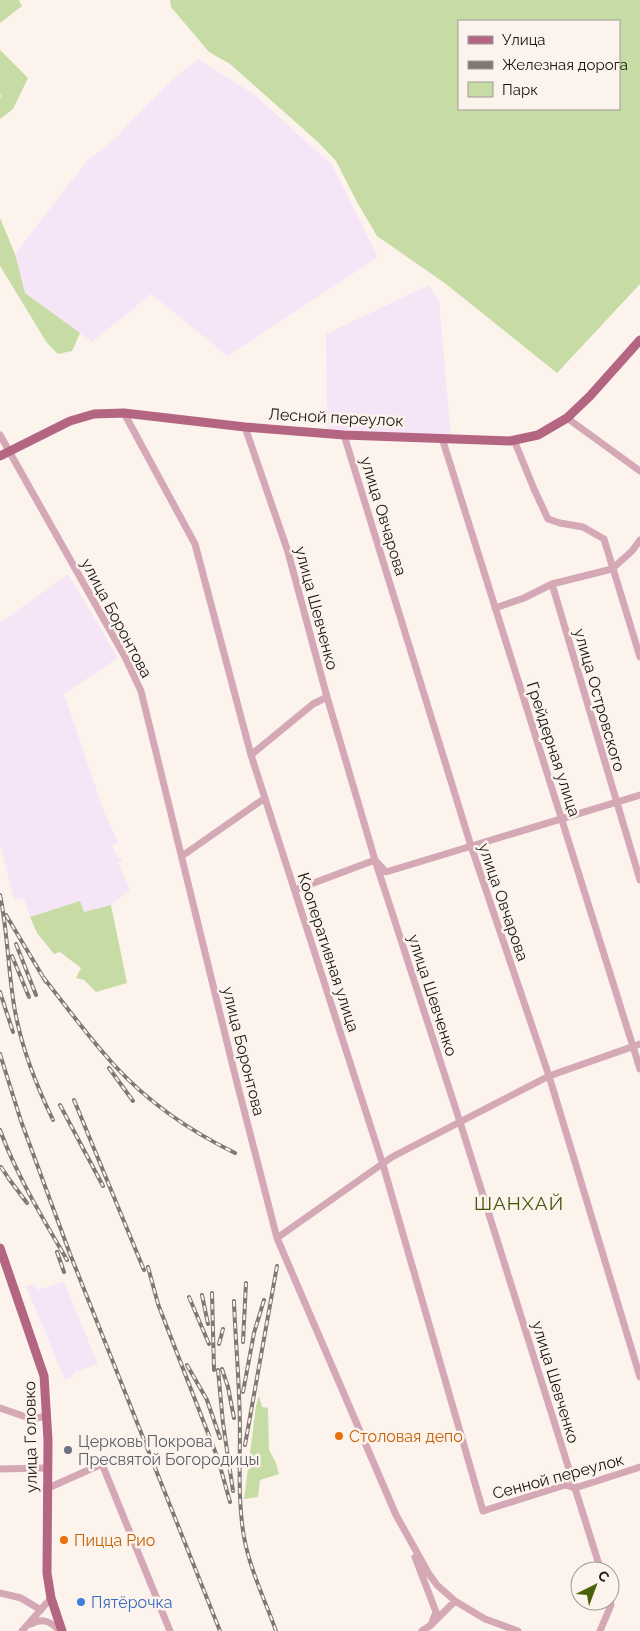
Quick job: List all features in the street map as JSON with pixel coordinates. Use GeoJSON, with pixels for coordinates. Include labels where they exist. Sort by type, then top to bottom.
{"type":"FeatureCollection","features":[{"type":"Feature","properties":{"kind":"main road","name":"Лесной переулок"},"geometry":{"type":"LineString","coordinates":[[0,456],[70,421],[94,414],[124,413],[245,427],[344,435],[510,441],[538,435],[567,418],[590,396],[640,340]]}},
{"type":"Feature","properties":{"kind":"main road","name":"улица Головко"},"geometry":{"type":"LineString","coordinates":[[0,1248],[43,1370],[48,1440],[46,1468],[47,1573],[51,1598],[61,1631]]}},
{"type":"Feature","properties":{"kind":"street","name":"Кооперативная улица"},"geometry":{"type":"LineString","coordinates":[[124,413],[195,544],[251,755],[383,1165],[483,1511]]}},
{"type":"Feature","properties":{"kind":"street"},"geometry":{"type":"LineString","coordinates":[[567,418],[639,468]]}},
{"type":"Feature","properties":{"kind":"street","name":"улица Шевченко"},"geometry":{"type":"LineString","coordinates":[[245,427],[288,552],[327,697],[375,860],[460,1122],[598,1561]]}},
{"type":"Feature","properties":{"kind":"street","name":"улица Боронтова"},"geometry":{"type":"LineString","coordinates":[[0,435],[125,657],[141,691],[236,1081],[278,1238],[396,1516],[437,1585],[455,1601],[485,1619],[518,1631]]}},
{"type":"Feature","properties":{"kind":"street","name":"улица Овчарова"},"geometry":{"type":"LineString","coordinates":[[344,435],[471,846],[549,1076],[640,1377]]}},
{"type":"Feature","properties":{"kind":"street","name":"Грейдерная улица"},"geometry":{"type":"LineString","coordinates":[[442,438],[636,1046],[640,1070]]}},
{"type":"Feature","properties":{"kind":"street"},"geometry":{"type":"LineString","coordinates":[[514,440],[548,518],[560,523],[583,527],[604,539],[640,656]]}},
{"type":"Feature","properties":{"kind":"street"},"geometry":{"type":"LineString","coordinates":[[495,608],[524,598],[552,584],[612,569],[640,540]]}},
{"type":"Feature","properties":{"kind":"street","name":"улица Островского"},"geometry":{"type":"LineString","coordinates":[[552,584],[640,880]]}},
{"type":"Feature","properties":{"kind":"street"},"geometry":{"type":"LineString","coordinates":[[251,755],[313,704],[327,697]]}},
{"type":"Feature","properties":{"kind":"street"},"geometry":{"type":"LineString","coordinates":[[295,890],[375,860],[386,872],[640,795]]}},
{"type":"Feature","properties":{"kind":"street"},"geometry":{"type":"LineString","coordinates":[[182,856],[265,798]]}},
{"type":"Feature","properties":{"kind":"street"},"geometry":{"type":"LineString","coordinates":[[278,1238],[392,1157],[549,1076],[636,1046]]}},
{"type":"Feature","properties":{"kind":"street"},"geometry":{"type":"LineString","coordinates":[[0,1408],[32,1419],[46,1416]]}},
{"type":"Feature","properties":{"kind":"street"},"geometry":{"type":"LineString","coordinates":[[46,1489],[102,1464],[170,1631]]}},
{"type":"Feature","properties":{"kind":"street","name":"Сенной переулок"},"geometry":{"type":"LineString","coordinates":[[483,1511],[565,1485],[575,1488],[640,1467]]}},
{"type":"Feature","properties":{"kind":"street"},"geometry":{"type":"LineString","coordinates":[[0,1469],[46,1468]]}},
{"type":"Feature","properties":{"kind":"street"},"geometry":{"type":"LineString","coordinates":[[408,1536],[436,1612],[431,1625]]}},
{"type":"Feature","properties":{"kind":"street"},"geometry":{"type":"LineString","coordinates":[[0,1593],[21,1598],[41,1610]]}},
{"type":"Feature","properties":{"kind":"street"},"geometry":{"type":"LineString","coordinates":[[24,1629],[51,1598]]}},
{"type":"Feature","properties":{"kind":"street"},"geometry":{"type":"LineString","coordinates":[[422,1631],[431,1625],[455,1601]]}},
{"type":"Feature","properties":{"kind":"street"},"geometry":{"type":"LineString","coordinates":[[600,1631],[608,1611]]}},
{"type":"Feature","properties":{"kind":"street"},"geometry":{"type":"LineString","coordinates":[[24,1629],[34,1621],[44,1620],[50,1622],[61,1631]]}},
{"type":"Feature","properties":{"kind":"shaded area"},"geometry":{"type":"Polygon","coordinates":[[[198,59],[255,95],[332,165],[378,257],[228,356],[151,294],[92,342],[25,293],[15,254],[87,161],[117,137],[173,79],[198,59]]]}},
{"type":"Feature","properties":{"kind":"shaded area"},"geometry":{"type":"Polygon","coordinates":[[[429,285],[439,301],[451,438],[327,434],[326,334],[429,285]]]}},
{"type":"Feature","properties":{"kind":"shaded area"},"geometry":{"type":"Polygon","coordinates":[[[68,574],[118,658],[64,694],[104,812],[118,842],[112,846],[118,858],[121,858],[122,861],[118,863],[130,890],[111,905],[84,912],[80,901],[30,917],[24,898],[14,899],[0,843],[0,623],[68,574]]]}},
{"type":"Feature","properties":{"kind":"shaded area"},"geometry":{"type":"Polygon","coordinates":[[[64,1282],[98,1364],[75,1372],[72,1377],[65,1380],[26,1286],[35,1284],[37,1290],[64,1282]]]}},
{"type":"Feature","properties":{"kind":"green space"},"geometry":{"type":"Polygon","coordinates":[[[0,0],[19,0],[22,6],[0,23],[0,0]]]}},
{"type":"Feature","properties":{"kind":"green space"},"geometry":{"type":"Polygon","coordinates":[[[170,0],[640,0],[640,284],[557,373],[446,284],[377,236],[336,161],[318,142],[230,64],[209,52],[171,7],[170,0]]]}},
{"type":"Feature","properties":{"kind":"green space"},"geometry":{"type":"Polygon","coordinates":[[[0,50],[28,78],[13,109],[0,119],[0,97],[2,96],[0,95],[0,50]]]}},
{"type":"Feature","properties":{"kind":"green space"},"geometry":{"type":"Polygon","coordinates":[[[0,218],[15,254],[25,293],[80,333],[72,351],[58,354],[47,343],[0,266],[0,218]]]}},
{"type":"Feature","properties":{"kind":"green space"},"geometry":{"type":"Polygon","coordinates":[[[80,901],[84,912],[111,905],[127,983],[96,992],[84,980],[76,978],[81,968],[60,952],[54,954],[37,933],[30,917],[80,901]]]}},
{"type":"Feature","properties":{"kind":"green space"},"geometry":{"type":"Polygon","coordinates":[[[259,1396],[262,1407],[268,1408],[269,1450],[279,1474],[260,1480],[258,1497],[244,1499],[256,1406],[259,1396]]]}},
{"type":"Feature","properties":{"kind":"railway"},"geometry":{"type":"LineString","coordinates":[[0,895],[18,1025],[30,1067],[53,1120]]}},
{"type":"Feature","properties":{"kind":"railway"},"geometry":{"type":"LineString","coordinates":[[6,915],[46,982]]}},
{"type":"Feature","properties":{"kind":"railway"},"geometry":{"type":"LineString","coordinates":[[16,944],[36,995]]}},
{"type":"Feature","properties":{"kind":"railway"},"geometry":{"type":"LineString","coordinates":[[12,956],[29,997]]}},
{"type":"Feature","properties":{"kind":"railway"},"geometry":{"type":"LineString","coordinates":[[43,977],[105,1055],[142,1092],[186,1126],[235,1153]]}},
{"type":"Feature","properties":{"kind":"railway"},"geometry":{"type":"LineString","coordinates":[[0,992],[13,1032]]}},
{"type":"Feature","properties":{"kind":"railway"},"geometry":{"type":"LineString","coordinates":[[0,1054],[21,1121],[70,1254],[220,1631]]}},
{"type":"Feature","properties":{"kind":"railway"},"geometry":{"type":"LineString","coordinates":[[109,1068],[133,1101]]}},
{"type":"Feature","properties":{"kind":"railway"},"geometry":{"type":"LineString","coordinates":[[74,1100],[144,1270]]}},
{"type":"Feature","properties":{"kind":"railway"},"geometry":{"type":"LineString","coordinates":[[60,1105],[103,1186]]}},
{"type":"Feature","properties":{"kind":"railway"},"geometry":{"type":"LineString","coordinates":[[0,1130],[22,1180],[67,1260]]}},
{"type":"Feature","properties":{"kind":"railway"},"geometry":{"type":"LineString","coordinates":[[1,1167],[27,1203]]}},
{"type":"Feature","properties":{"kind":"railway"},"geometry":{"type":"LineString","coordinates":[[57,1252],[64,1272]]}},
{"type":"Feature","properties":{"kind":"railway"},"geometry":{"type":"LineString","coordinates":[[245,1445],[277,1266]]}},
{"type":"Feature","properties":{"kind":"railway"},"geometry":{"type":"LineString","coordinates":[[148,1267],[158,1304],[218,1459],[230,1502]]}},
{"type":"Feature","properties":{"kind":"railway"},"geometry":{"type":"LineString","coordinates":[[243,1342],[246,1283]]}},
{"type":"Feature","properties":{"kind":"railway"},"geometry":{"type":"LineString","coordinates":[[212,1293],[214,1370]]}},
{"type":"Feature","properties":{"kind":"railway"},"geometry":{"type":"LineString","coordinates":[[202,1295],[208,1324]]}},
{"type":"Feature","properties":{"kind":"railway"},"geometry":{"type":"LineString","coordinates":[[189,1297],[209,1344]]}},
{"type":"Feature","properties":{"kind":"railway"},"geometry":{"type":"LineString","coordinates":[[243,1392],[254,1333],[264,1300]]}},
{"type":"Feature","properties":{"kind":"railway"},"geometry":{"type":"LineString","coordinates":[[234,1301],[240,1413],[240,1502],[244,1537],[258,1585],[276,1631]]}},
{"type":"Feature","properties":{"kind":"railway"},"geometry":{"type":"LineString","coordinates":[[219,1344],[223,1329]]}},
{"type":"Feature","properties":{"kind":"railway"},"geometry":{"type":"LineString","coordinates":[[187,1365],[207,1400],[220,1438]]}},
{"type":"Feature","properties":{"kind":"railway"},"geometry":{"type":"LineString","coordinates":[[222,1369],[228,1387],[234,1418]]}},
{"type":"Feature","properties":{"kind":"railway"},"geometry":{"type":"LineString","coordinates":[[218,1370],[223,1423],[233,1491]]}},
{"type":"Feature","properties":{"kind":"place","name":"Столовая депо"},"geometry":{"type":"Point","coordinates":[339,1436]}},
{"type":"Feature","properties":{"kind":"place","name":"Церковь Покрова Пресвятой Богородицы"},"geometry":{"type":"Point","coordinates":[68,1450]}},
{"type":"Feature","properties":{"kind":"place","name":"Пицца Рио"},"geometry":{"type":"Point","coordinates":[64,1540]}},
{"type":"Feature","properties":{"kind":"place","name":"Пятёрочка"},"geometry":{"type":"Point","coordinates":[81,1602]}},
{"type":"Feature","properties":{"kind":"district","name":"ШАНХАЙ"},"geometry":{"type":"Point","coordinates":[519,1203]}}]}
